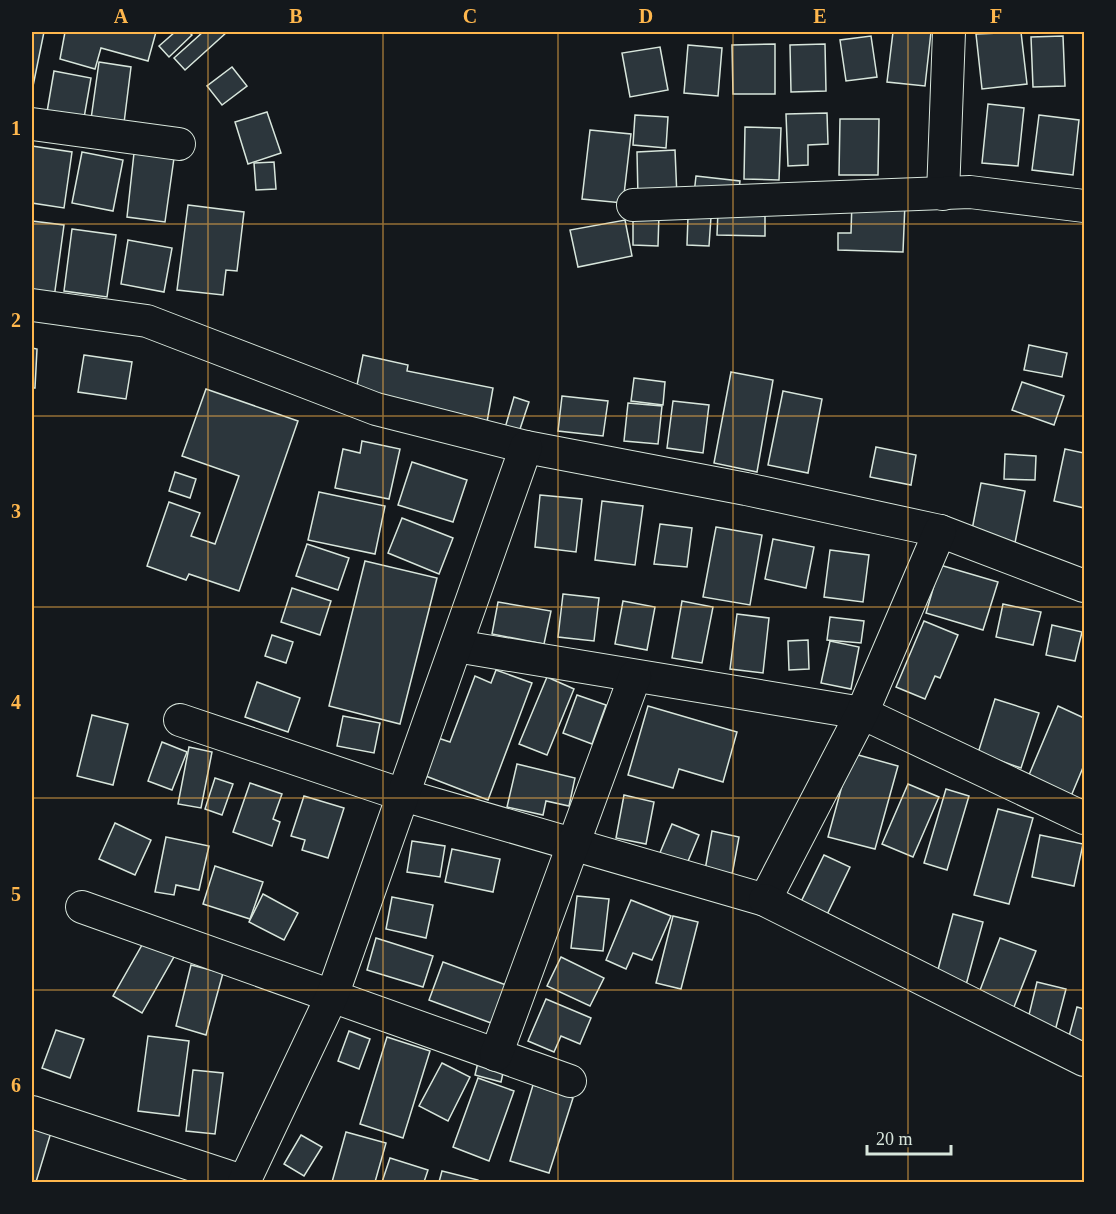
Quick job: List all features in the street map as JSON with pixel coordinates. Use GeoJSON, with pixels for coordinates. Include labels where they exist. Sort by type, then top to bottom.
{"type":"FeatureCollection","features":[{"type":"Feature","properties":{"kind":"street"},"geometry":{"type":"LineString","coordinates":[[943,194],[949,32]]}},
{"type":"Feature","properties":{"kind":"street"},"geometry":{"type":"LineString","coordinates":[[32,124],[179,144]]}},
{"type":"Feature","properties":{"kind":"street"},"geometry":{"type":"LineString","coordinates":[[633,206],[970,192],[1084,206]]}},
{"type":"Feature","properties":{"kind":"street"},"geometry":{"type":"LineString","coordinates":[[32,305],[147,321],[376,410],[526,447],[746,489],[940,531],[1084,586]]}},
{"type":"Feature","properties":{"kind":"street"},"geometry":{"type":"LineString","coordinates":[[32,1112],[245,1182],[332,996],[526,447]]}},
{"type":"Feature","properties":{"kind":"street"},"geometry":{"type":"LineString","coordinates":[[765,900],[862,713],[940,531]]}},
{"type":"Feature","properties":{"kind":"street"},"geometry":{"type":"LineString","coordinates":[[456,646],[862,713],[1084,818]]}},
{"type":"Feature","properties":{"kind":"street"},"geometry":{"type":"LineString","coordinates":[[496,1054],[635,676]]}},
{"type":"Feature","properties":{"kind":"street"},"geometry":{"type":"LineString","coordinates":[[180,720],[403,795],[765,900],[1084,1060]]}},
{"type":"Feature","properties":{"kind":"street"},"geometry":{"type":"LineString","coordinates":[[82,907],[570,1081]]}},
{"type":"Feature","properties":{"kind":"building"},"geometry":{"type":"Polygon","coordinates":[[[32,32],[44,32],[32,91],[32,32]]]}},
{"type":"Feature","properties":{"kind":"building"},"geometry":{"type":"Polygon","coordinates":[[[65,32],[156,32],[148,61],[101,48],[95,69],[60,59],[65,32]]]}},
{"type":"Feature","properties":{"kind":"building"},"geometry":{"type":"Polygon","coordinates":[[[175,32],[189,32],[192,35],[169,57],[159,46],[175,32]]]}},
{"type":"Feature","properties":{"kind":"building"},"geometry":{"type":"Polygon","coordinates":[[[203,32],[227,32],[185,70],[174,58],[203,32]]]}},
{"type":"Feature","properties":{"kind":"building"},"geometry":{"type":"Polygon","coordinates":[[[893,32],[931,32],[925,86],[887,82],[893,32]]]}},
{"type":"Feature","properties":{"kind":"building"},"geometry":{"type":"Polygon","coordinates":[[[1021,32],[1027,84],[982,89],[976,34],[1021,32]]]}},
{"type":"Feature","properties":{"kind":"building"},"geometry":{"type":"Polygon","coordinates":[[[871,36],[877,77],[846,81],[840,40],[871,36]]]}},
{"type":"Feature","properties":{"kind":"building"},"geometry":{"type":"Polygon","coordinates":[[[1063,36],[1065,86],[1033,87],[1031,37],[1063,36]]]}},
{"type":"Feature","properties":{"kind":"building"},"geometry":{"type":"Polygon","coordinates":[[[775,44],[775,94],[733,94],[732,45],[775,44]]]}},
{"type":"Feature","properties":{"kind":"building"},"geometry":{"type":"Polygon","coordinates":[[[825,44],[826,91],[791,92],[790,45],[825,44]]]}},
{"type":"Feature","properties":{"kind":"building"},"geometry":{"type":"Polygon","coordinates":[[[688,45],[722,48],[718,96],[684,93],[688,45]]]}},
{"type":"Feature","properties":{"kind":"building"},"geometry":{"type":"Polygon","coordinates":[[[660,47],[668,90],[630,97],[622,53],[660,47]]]}},
{"type":"Feature","properties":{"kind":"building"},"geometry":{"type":"Polygon","coordinates":[[[99,62],[131,67],[124,123],[91,119],[99,62]]]}},
{"type":"Feature","properties":{"kind":"building"},"geometry":{"type":"Polygon","coordinates":[[[232,67],[247,86],[222,105],[207,86],[232,67]]]}},
{"type":"Feature","properties":{"kind":"building"},"geometry":{"type":"Polygon","coordinates":[[[54,71],[91,78],[84,118],[47,112],[54,71]]]}},
{"type":"Feature","properties":{"kind":"building"},"geometry":{"type":"Polygon","coordinates":[[[988,104],[1024,108],[1018,166],[982,163],[988,104]]]}},
{"type":"Feature","properties":{"kind":"building"},"geometry":{"type":"Polygon","coordinates":[[[267,112],[281,153],[248,164],[235,122],[267,112]]]}},
{"type":"Feature","properties":{"kind":"building"},"geometry":{"type":"Polygon","coordinates":[[[827,113],[828,144],[808,145],[808,165],[788,166],[786,114],[827,113]]]}},
{"type":"Feature","properties":{"kind":"building"},"geometry":{"type":"Polygon","coordinates":[[[635,115],[668,117],[666,148],[633,145],[635,115]]]}},
{"type":"Feature","properties":{"kind":"building"},"geometry":{"type":"Polygon","coordinates":[[[1039,115],[1079,120],[1073,175],[1032,170],[1039,115]]]}},
{"type":"Feature","properties":{"kind":"building"},"geometry":{"type":"Polygon","coordinates":[[[840,119],[879,119],[878,175],[839,175],[840,119]]]}},
{"type":"Feature","properties":{"kind":"building"},"geometry":{"type":"Polygon","coordinates":[[[745,127],[781,128],[779,180],[744,179],[745,127]]]}},
{"type":"Feature","properties":{"kind":"building"},"geometry":{"type":"Polygon","coordinates":[[[590,130],[631,134],[623,203],[582,199],[590,130]]]}},
{"type":"Feature","properties":{"kind":"building"},"geometry":{"type":"Polygon","coordinates":[[[32,146],[72,152],[64,208],[32,203],[32,146]]]}},
{"type":"Feature","properties":{"kind":"building"},"geometry":{"type":"Polygon","coordinates":[[[675,150],[677,197],[638,198],[637,152],[675,150]]]}},
{"type":"Feature","properties":{"kind":"building"},"geometry":{"type":"Polygon","coordinates":[[[82,152],[123,160],[113,211],[72,203],[82,152]]]}},
{"type":"Feature","properties":{"kind":"building"},"geometry":{"type":"Polygon","coordinates":[[[134,153],[174,158],[165,222],[127,217],[134,153]]]}},
{"type":"Feature","properties":{"kind":"building"},"geometry":{"type":"Polygon","coordinates":[[[274,162],[276,189],[256,190],[254,163],[274,162]]]}},
{"type":"Feature","properties":{"kind":"building"},"geometry":{"type":"Polygon","coordinates":[[[696,176],[740,181],[738,198],[694,194],[696,176]]]}},
{"type":"Feature","properties":{"kind":"building"},"geometry":{"type":"Polygon","coordinates":[[[852,201],[905,203],[903,252],[838,250],[838,233],[851,233],[852,201]]]}},
{"type":"Feature","properties":{"kind":"building"},"geometry":{"type":"Polygon","coordinates":[[[188,205],[244,212],[237,271],[226,270],[223,295],[177,290],[188,205]]]}},
{"type":"Feature","properties":{"kind":"building"},"geometry":{"type":"Polygon","coordinates":[[[718,211],[765,211],[765,236],[717,235],[718,211]]]}},
{"type":"Feature","properties":{"kind":"building"},"geometry":{"type":"Polygon","coordinates":[[[633,213],[659,213],[658,246],[633,245],[633,213]]]}},
{"type":"Feature","properties":{"kind":"building"},"geometry":{"type":"Polygon","coordinates":[[[688,216],[711,217],[709,246],[687,245],[688,216]]]}},
{"type":"Feature","properties":{"kind":"building"},"geometry":{"type":"Polygon","coordinates":[[[625,220],[632,256],[578,267],[570,230],[625,220]]]}},
{"type":"Feature","properties":{"kind":"building"},"geometry":{"type":"Polygon","coordinates":[[[32,221],[64,225],[54,298],[32,295],[32,221]]]}},
{"type":"Feature","properties":{"kind":"building"},"geometry":{"type":"Polygon","coordinates":[[[72,229],[116,235],[107,297],[64,291],[72,229]]]}},
{"type":"Feature","properties":{"kind":"building"},"geometry":{"type":"Polygon","coordinates":[[[128,240],[172,248],[164,292],[121,284],[128,240]]]}},
{"type":"Feature","properties":{"kind":"building"},"geometry":{"type":"Polygon","coordinates":[[[1029,345],[1067,353],[1062,377],[1024,370],[1029,345]]]}},
{"type":"Feature","properties":{"kind":"building"},"geometry":{"type":"Polygon","coordinates":[[[32,348],[37,349],[35,388],[32,388],[32,348]]]}},
{"type":"Feature","properties":{"kind":"building"},"geometry":{"type":"Polygon","coordinates":[[[84,355],[132,362],[126,399],[78,392],[84,355]]]}},
{"type":"Feature","properties":{"kind":"building"},"geometry":{"type":"Polygon","coordinates":[[[363,355],[408,365],[407,371],[493,388],[487,422],[355,395],[363,355]]]}},
{"type":"Feature","properties":{"kind":"building"},"geometry":{"type":"Polygon","coordinates":[[[731,372],[773,380],[757,472],[714,463],[731,372]]]}},
{"type":"Feature","properties":{"kind":"building"},"geometry":{"type":"Polygon","coordinates":[[[634,378],[665,382],[663,405],[631,401],[634,378]]]}},
{"type":"Feature","properties":{"kind":"building"},"geometry":{"type":"Polygon","coordinates":[[[1022,382],[1064,396],[1054,425],[1012,410],[1022,382]]]}},
{"type":"Feature","properties":{"kind":"building"},"geometry":{"type":"Polygon","coordinates":[[[206,389],[298,421],[239,591],[189,574],[186,580],[147,566],[169,502],[200,513],[191,536],[215,544],[239,476],[182,456],[206,389]]]}},
{"type":"Feature","properties":{"kind":"building"},"geometry":{"type":"Polygon","coordinates":[[[783,391],[822,399],[808,473],[768,465],[783,391]]]}},
{"type":"Feature","properties":{"kind":"building"},"geometry":{"type":"Polygon","coordinates":[[[562,396],[608,401],[603,436],[558,431],[562,396]]]}},
{"type":"Feature","properties":{"kind":"building"},"geometry":{"type":"Polygon","coordinates":[[[514,397],[529,402],[519,432],[505,428],[514,397]]]}},
{"type":"Feature","properties":{"kind":"building"},"geometry":{"type":"Polygon","coordinates":[[[673,401],[709,405],[703,453],[667,448],[673,401]]]}},
{"type":"Feature","properties":{"kind":"building"},"geometry":{"type":"Polygon","coordinates":[[[628,403],[662,406],[658,444],[624,441],[628,403]]]}},
{"type":"Feature","properties":{"kind":"building"},"geometry":{"type":"Polygon","coordinates":[[[362,441],[400,449],[389,499],[335,488],[343,449],[360,453],[362,441]]]}},
{"type":"Feature","properties":{"kind":"building"},"geometry":{"type":"Polygon","coordinates":[[[876,447],[916,455],[911,485],[870,477],[876,447]]]}},
{"type":"Feature","properties":{"kind":"building"},"geometry":{"type":"Polygon","coordinates":[[[1065,449],[1084,453],[1084,508],[1054,501],[1065,449]]]}},
{"type":"Feature","properties":{"kind":"building"},"geometry":{"type":"Polygon","coordinates":[[[1005,454],[1036,456],[1035,480],[1004,479],[1005,454]]]}},
{"type":"Feature","properties":{"kind":"building"},"geometry":{"type":"Polygon","coordinates":[[[412,462],[467,480],[453,522],[398,505],[412,462]]]}},
{"type":"Feature","properties":{"kind":"building"},"geometry":{"type":"Polygon","coordinates":[[[175,472],[196,479],[190,498],[169,491],[175,472]]]}},
{"type":"Feature","properties":{"kind":"building"},"geometry":{"type":"Polygon","coordinates":[[[981,483],[1025,491],[1015,543],[971,535],[981,483]]]}},
{"type":"Feature","properties":{"kind":"building"},"geometry":{"type":"Polygon","coordinates":[[[319,492],[385,506],[375,554],[308,540],[319,492]]]}},
{"type":"Feature","properties":{"kind":"building"},"geometry":{"type":"Polygon","coordinates":[[[540,495],[582,499],[576,552],[535,547],[540,495]]]}},
{"type":"Feature","properties":{"kind":"building"},"geometry":{"type":"Polygon","coordinates":[[[602,501],[643,506],[635,565],[595,560],[602,501]]]}},
{"type":"Feature","properties":{"kind":"building"},"geometry":{"type":"Polygon","coordinates":[[[402,518],[453,538],[439,574],[388,553],[402,518]]]}},
{"type":"Feature","properties":{"kind":"building"},"geometry":{"type":"Polygon","coordinates":[[[660,524],[692,528],[687,567],[654,564],[660,524]]]}},
{"type":"Feature","properties":{"kind":"building"},"geometry":{"type":"Polygon","coordinates":[[[716,527],[762,535],[750,605],[703,597],[716,527]]]}},
{"type":"Feature","properties":{"kind":"building"},"geometry":{"type":"Polygon","coordinates":[[[773,539],[814,547],[806,588],[765,579],[773,539]]]}},
{"type":"Feature","properties":{"kind":"building"},"geometry":{"type":"Polygon","coordinates":[[[307,544],[349,558],[338,590],[296,576],[307,544]]]}},
{"type":"Feature","properties":{"kind":"building"},"geometry":{"type":"Polygon","coordinates":[[[830,550],[869,555],[863,602],[824,597],[830,550]]]}},
{"type":"Feature","properties":{"kind":"building"},"geometry":{"type":"Polygon","coordinates":[[[365,561],[437,578],[400,724],[329,706],[365,561]]]}},
{"type":"Feature","properties":{"kind":"building"},"geometry":{"type":"Polygon","coordinates":[[[940,565],[998,582],[983,630],[926,613],[940,565]]]}},
{"type":"Feature","properties":{"kind":"building"},"geometry":{"type":"Polygon","coordinates":[[[292,588],[331,601],[320,635],[281,622],[292,588]]]}},
{"type":"Feature","properties":{"kind":"building"},"geometry":{"type":"Polygon","coordinates":[[[563,594],[599,598],[594,641],[558,637],[563,594]]]}},
{"type":"Feature","properties":{"kind":"building"},"geometry":{"type":"Polygon","coordinates":[[[623,601],[655,607],[647,650],[615,644],[623,601]]]}},
{"type":"Feature","properties":{"kind":"building"},"geometry":{"type":"Polygon","coordinates":[[[682,601],[713,607],[702,663],[672,658],[682,601]]]}},
{"type":"Feature","properties":{"kind":"building"},"geometry":{"type":"Polygon","coordinates":[[[498,602],[551,611],[544,644],[492,634],[498,602]]]}},
{"type":"Feature","properties":{"kind":"building"},"geometry":{"type":"Polygon","coordinates":[[[1003,604],[1041,612],[1033,645],[996,637],[1003,604]]]}},
{"type":"Feature","properties":{"kind":"building"},"geometry":{"type":"Polygon","coordinates":[[[737,614],[769,618],[763,673],[730,669],[737,614]]]}},
{"type":"Feature","properties":{"kind":"building"},"geometry":{"type":"Polygon","coordinates":[[[830,617],[864,621],[861,643],[827,640],[830,617]]]}},
{"type":"Feature","properties":{"kind":"building"},"geometry":{"type":"Polygon","coordinates":[[[924,621],[958,635],[940,678],[935,676],[925,699],[896,687],[924,621]]]}},
{"type":"Feature","properties":{"kind":"building"},"geometry":{"type":"Polygon","coordinates":[[[1052,625],[1082,632],[1075,661],[1046,655],[1052,625]]]}},
{"type":"Feature","properties":{"kind":"building"},"geometry":{"type":"Polygon","coordinates":[[[272,635],[293,642],[286,663],[265,656],[272,635]]]}},
{"type":"Feature","properties":{"kind":"building"},"geometry":{"type":"Polygon","coordinates":[[[808,640],[809,669],[789,670],[788,641],[808,640]]]}},
{"type":"Feature","properties":{"kind":"building"},"geometry":{"type":"Polygon","coordinates":[[[830,641],[859,647],[851,689],[821,683],[830,641]]]}},
{"type":"Feature","properties":{"kind":"building"},"geometry":{"type":"Polygon","coordinates":[[[496,670],[532,683],[488,800],[418,773],[432,736],[450,742],[475,676],[491,683],[496,670]]]}},
{"type":"Feature","properties":{"kind":"building"},"geometry":{"type":"Polygon","coordinates":[[[547,677],[574,689],[547,755],[519,744],[547,677]]]}},
{"type":"Feature","properties":{"kind":"building"},"geometry":{"type":"Polygon","coordinates":[[[257,682],[300,698],[288,732],[245,717],[257,682]]]}},
{"type":"Feature","properties":{"kind":"building"},"geometry":{"type":"Polygon","coordinates":[[[577,695],[606,705],[592,744],[563,733],[577,695]]]}},
{"type":"Feature","properties":{"kind":"building"},"geometry":{"type":"Polygon","coordinates":[[[995,699],[1039,713],[1021,768],[978,753],[995,699]]]}},
{"type":"Feature","properties":{"kind":"building"},"geometry":{"type":"Polygon","coordinates":[[[648,706],[737,732],[723,782],[679,769],[673,788],[628,775],[648,706]]]}},
{"type":"Feature","properties":{"kind":"building"},"geometry":{"type":"Polygon","coordinates":[[[1058,706],[1084,718],[1084,765],[1069,801],[1026,782],[1058,706]]]}},
{"type":"Feature","properties":{"kind":"building"},"geometry":{"type":"Polygon","coordinates":[[[92,715],[128,724],[113,785],[77,776],[92,715]]]}},
{"type":"Feature","properties":{"kind":"building"},"geometry":{"type":"Polygon","coordinates":[[[343,716],[380,723],[374,753],[337,746],[343,716]]]}},
{"type":"Feature","properties":{"kind":"building"},"geometry":{"type":"Polygon","coordinates":[[[162,742],[187,752],[172,790],[148,781],[162,742]]]}},
{"type":"Feature","properties":{"kind":"building"},"geometry":{"type":"Polygon","coordinates":[[[189,747],[212,752],[201,808],[178,804],[189,747]]]}},
{"type":"Feature","properties":{"kind":"building"},"geometry":{"type":"Polygon","coordinates":[[[851,753],[898,766],[875,849],[828,837],[851,753]]]}},
{"type":"Feature","properties":{"kind":"building"},"geometry":{"type":"Polygon","coordinates":[[[517,764],[575,778],[569,806],[546,801],[543,815],[507,807],[517,764]]]}},
{"type":"Feature","properties":{"kind":"building"},"geometry":{"type":"Polygon","coordinates":[[[215,778],[233,784],[222,815],[205,809],[215,778]]]}},
{"type":"Feature","properties":{"kind":"building"},"geometry":{"type":"Polygon","coordinates":[[[250,783],[282,794],[273,819],[280,822],[272,846],[233,832],[250,783]]]}},
{"type":"Feature","properties":{"kind":"building"},"geometry":{"type":"Polygon","coordinates":[[[908,784],[939,797],[913,857],[882,844],[908,784]]]}},
{"type":"Feature","properties":{"kind":"building"},"geometry":{"type":"Polygon","coordinates":[[[946,789],[969,796],[947,870],[924,863],[946,789]]]}},
{"type":"Feature","properties":{"kind":"building"},"geometry":{"type":"Polygon","coordinates":[[[624,795],[654,802],[646,844],[616,838],[624,795]]]}},
{"type":"Feature","properties":{"kind":"building"},"geometry":{"type":"Polygon","coordinates":[[[304,796],[344,808],[328,858],[302,850],[305,840],[291,836],[304,796]]]}},
{"type":"Feature","properties":{"kind":"building"},"geometry":{"type":"Polygon","coordinates":[[[998,809],[1033,818],[1009,904],[974,895],[998,809]]]}},
{"type":"Feature","properties":{"kind":"building"},"geometry":{"type":"Polygon","coordinates":[[[115,823],[151,840],[135,875],[99,859],[115,823]]]}},
{"type":"Feature","properties":{"kind":"building"},"geometry":{"type":"Polygon","coordinates":[[[672,824],[699,835],[686,866],[659,855],[672,824]]]}},
{"type":"Feature","properties":{"kind":"building"},"geometry":{"type":"Polygon","coordinates":[[[712,831],[739,837],[732,875],[705,870],[712,831]]]}},
{"type":"Feature","properties":{"kind":"building"},"geometry":{"type":"Polygon","coordinates":[[[1040,835],[1083,844],[1074,886],[1032,877],[1040,835]]]}},
{"type":"Feature","properties":{"kind":"building"},"geometry":{"type":"Polygon","coordinates":[[[166,837],[209,846],[199,890],[176,885],[174,895],[155,892],[166,837]]]}},
{"type":"Feature","properties":{"kind":"building"},"geometry":{"type":"Polygon","coordinates":[[[412,841],[445,846],[440,877],[407,872],[412,841]]]}},
{"type":"Feature","properties":{"kind":"building"},"geometry":{"type":"Polygon","coordinates":[[[452,849],[500,859],[493,892],[445,882],[452,849]]]}},
{"type":"Feature","properties":{"kind":"building"},"geometry":{"type":"Polygon","coordinates":[[[824,855],[850,867],[821,927],[795,914],[824,855]]]}},
{"type":"Feature","properties":{"kind":"building"},"geometry":{"type":"Polygon","coordinates":[[[215,866],[263,882],[250,919],[203,904],[215,866]]]}},
{"type":"Feature","properties":{"kind":"building"},"geometry":{"type":"Polygon","coordinates":[[[263,894],[298,913],[284,940],[249,922],[263,894]]]}},
{"type":"Feature","properties":{"kind":"building"},"geometry":{"type":"Polygon","coordinates":[[[577,896],[609,899],[603,951],[571,948],[577,896]]]}},
{"type":"Feature","properties":{"kind":"building"},"geometry":{"type":"Polygon","coordinates":[[[392,897],[433,905],[426,938],[386,929],[392,897]]]}},
{"type":"Feature","properties":{"kind":"building"},"geometry":{"type":"Polygon","coordinates":[[[631,900],[671,916],[652,960],[633,953],[626,969],[606,960],[631,900]]]}},
{"type":"Feature","properties":{"kind":"building"},"geometry":{"type":"Polygon","coordinates":[[[953,914],[983,922],[966,985],[936,977],[953,914]]]}},
{"type":"Feature","properties":{"kind":"building"},"geometry":{"type":"Polygon","coordinates":[[[673,916],[698,922],[681,989],[656,983],[673,916]]]}},
{"type":"Feature","properties":{"kind":"building"},"geometry":{"type":"Polygon","coordinates":[[[146,938],[175,955],[142,1013],[113,996],[146,938]]]}},
{"type":"Feature","properties":{"kind":"building"},"geometry":{"type":"Polygon","coordinates":[[[376,938],[433,956],[423,987],[367,970],[376,938]]]}},
{"type":"Feature","properties":{"kind":"building"},"geometry":{"type":"Polygon","coordinates":[[[1000,938],[1036,951],[1012,1012],[977,998],[1000,938]]]}},
{"type":"Feature","properties":{"kind":"building"},"geometry":{"type":"Polygon","coordinates":[[[561,957],[604,978],[590,1006],[547,986],[561,957]]]}},
{"type":"Feature","properties":{"kind":"building"},"geometry":{"type":"Polygon","coordinates":[[[443,962],[506,985],[491,1023],[429,1000],[443,962]]]}},
{"type":"Feature","properties":{"kind":"building"},"geometry":{"type":"Polygon","coordinates":[[[191,965],[223,973],[206,1035],[176,1026],[191,965]]]}},
{"type":"Feature","properties":{"kind":"building"},"geometry":{"type":"Polygon","coordinates":[[[1037,982],[1066,989],[1055,1031],[1027,1023],[1037,982]]]}},
{"type":"Feature","properties":{"kind":"building"},"geometry":{"type":"Polygon","coordinates":[[[546,999],[591,1018],[580,1044],[561,1036],[554,1052],[528,1041],[546,999]]]}},
{"type":"Feature","properties":{"kind":"building"},"geometry":{"type":"Polygon","coordinates":[[[1077,1007],[1084,1009],[1084,1052],[1066,1047],[1077,1007]]]}},
{"type":"Feature","properties":{"kind":"building"},"geometry":{"type":"Polygon","coordinates":[[[56,1030],[84,1039],[70,1078],[42,1068],[56,1030]]]}},
{"type":"Feature","properties":{"kind":"building"},"geometry":{"type":"Polygon","coordinates":[[[349,1031],[370,1039],[359,1069],[338,1061],[349,1031]]]}},
{"type":"Feature","properties":{"kind":"building"},"geometry":{"type":"Polygon","coordinates":[[[148,1036],[189,1041],[179,1116],[138,1111],[148,1036]]]}},
{"type":"Feature","properties":{"kind":"building"},"geometry":{"type":"Polygon","coordinates":[[[387,1037],[430,1051],[403,1138],[360,1124],[387,1037]]]}},
{"type":"Feature","properties":{"kind":"building"},"geometry":{"type":"Polygon","coordinates":[[[479,1058],[505,1064],[501,1082],[475,1075],[479,1058]]]}},
{"type":"Feature","properties":{"kind":"building"},"geometry":{"type":"Polygon","coordinates":[[[442,1063],[470,1077],[448,1121],[419,1106],[442,1063]]]}},
{"type":"Feature","properties":{"kind":"building"},"geometry":{"type":"Polygon","coordinates":[[[193,1070],[223,1073],[215,1134],[186,1131],[193,1070]]]}},
{"type":"Feature","properties":{"kind":"building"},"geometry":{"type":"Polygon","coordinates":[[[478,1078],[514,1091],[489,1161],[453,1147],[478,1078]]]}},
{"type":"Feature","properties":{"kind":"building"},"geometry":{"type":"Polygon","coordinates":[[[533,1085],[573,1098],[549,1173],[510,1161],[533,1085]]]}},
{"type":"Feature","properties":{"kind":"building"},"geometry":{"type":"Polygon","coordinates":[[[32,1123],[52,1129],[36,1182],[32,1182],[32,1123]]]}},
{"type":"Feature","properties":{"kind":"building"},"geometry":{"type":"Polygon","coordinates":[[[346,1132],[386,1143],[375,1182],[332,1182],[346,1132]]]}},
{"type":"Feature","properties":{"kind":"building"},"geometry":{"type":"Polygon","coordinates":[[[301,1135],[322,1147],[304,1176],[284,1164],[301,1135]]]}},
{"type":"Feature","properties":{"kind":"building"},"geometry":{"type":"Polygon","coordinates":[[[390,1158],[428,1170],[424,1182],[382,1182],[390,1158]]]}},
{"type":"Feature","properties":{"kind":"building"},"geometry":{"type":"Polygon","coordinates":[[[442,1171],[478,1180],[478,1182],[439,1182],[442,1171]]]}}]}
